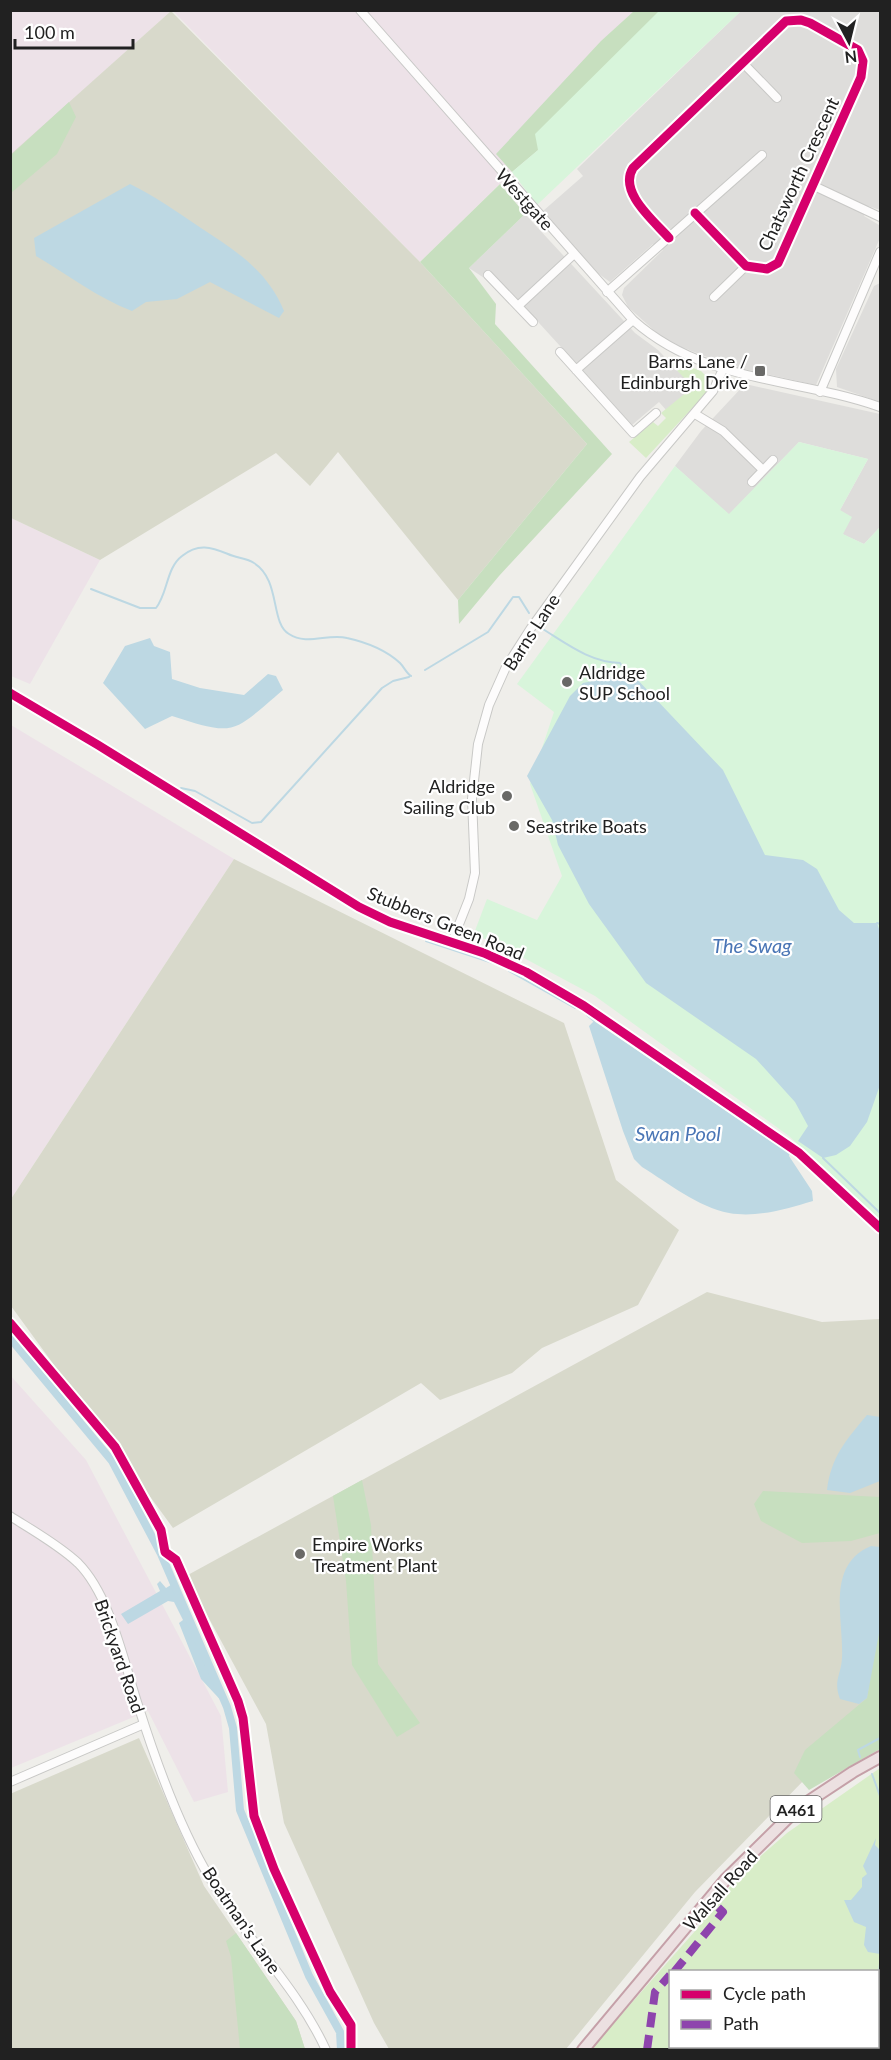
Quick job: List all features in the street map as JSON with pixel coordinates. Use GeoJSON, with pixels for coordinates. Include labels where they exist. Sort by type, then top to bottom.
{"type":"FeatureCollection","features":[{"type":"Feature","properties":{"kind":"highway","name":"Walsall Road"},"geometry":{"type":"LineString","coordinates":[[583,2049],[726,1879],[797,1809],[880,1757]]}},
{"type":"Feature","properties":{"kind":"street","name":"Westgate"},"geometry":{"type":"LineString","coordinates":[[360,10],[633,320],[667,347],[723,369]]}},
{"type":"Feature","properties":{"kind":"street","name":"Chatsworth Crescent"},"geometry":{"type":"LineString","coordinates":[[669,238],[633,194],[629,184],[630,173],[781,26],[794,20],[810,23],[852,46],[862,56],[861,77],[778,263],[766,269],[746,266],[695,213]]}},
{"type":"Feature","properties":{"kind":"street"},"geometry":{"type":"LineString","coordinates":[[742,63],[777,98]]}},
{"type":"Feature","properties":{"kind":"street"},"geometry":{"type":"LineString","coordinates":[[607,292],[762,155]]}},
{"type":"Feature","properties":{"kind":"street"},"geometry":{"type":"LineString","coordinates":[[812,185],[880,217]]}},
{"type":"Feature","properties":{"kind":"street"},"geometry":{"type":"LineString","coordinates":[[820,392],[880,252]]}},
{"type":"Feature","properties":{"kind":"street"},"geometry":{"type":"LineString","coordinates":[[518,306],[574,254]]}},
{"type":"Feature","properties":{"kind":"street"},"geometry":{"type":"LineString","coordinates":[[714,298],[746,266]]}},
{"type":"Feature","properties":{"kind":"street"},"geometry":{"type":"LineString","coordinates":[[872,271],[880,275]]}},
{"type":"Feature","properties":{"kind":"street"},"geometry":{"type":"LineString","coordinates":[[488,275],[533,322]]}},
{"type":"Feature","properties":{"kind":"street"},"geometry":{"type":"LineString","coordinates":[[576,370],[633,320]]}},
{"type":"Feature","properties":{"kind":"street"},"geometry":{"type":"LineString","coordinates":[[561,352],[633,433],[656,413]]}},
{"type":"Feature","properties":{"kind":"street"},"geometry":{"type":"LineString","coordinates":[[723,369],[880,407]]}},
{"type":"Feature","properties":{"kind":"street","name":"Barns Lane"},"geometry":{"type":"LineString","coordinates":[[452,942],[473,888],[475,859],[471,814],[474,771],[483,724],[497,687],[531,628],[640,477],[713,391],[723,369]]}},
{"type":"Feature","properties":{"kind":"street"},"geometry":{"type":"LineString","coordinates":[[695,414],[723,431],[763,470]]}},
{"type":"Feature","properties":{"kind":"street"},"geometry":{"type":"LineString","coordinates":[[752,482],[773,460]]}},
{"type":"Feature","properties":{"kind":"street","name":"Stubbers Green Road"},"geometry":{"type":"LineString","coordinates":[[10,693],[359,907],[390,922],[452,942],[534,977],[649,1049],[799,1153],[878,1226]]}},
{"type":"Feature","properties":{"kind":"street","name":"Brickyard Road"},"geometry":{"type":"LineString","coordinates":[[10,1516],[77,1562],[95,1586],[105,1607],[144,1724],[172,1797]]}},
{"type":"Feature","properties":{"kind":"street"},"geometry":{"type":"LineString","coordinates":[[10,1782],[144,1724]]}},
{"type":"Feature","properties":{"kind":"street","name":"Boatman's Lane"},"geometry":{"type":"LineString","coordinates":[[172,1797],[211,1880],[306,2012],[326,2049]]}},
{"type":"Feature","properties":{"kind":"shaded area"},"geometry":{"type":"Polygon","coordinates":[[[11,11],[171,11],[11,155],[11,11]]]}},
{"type":"Feature","properties":{"kind":"shaded area"},"geometry":{"type":"Polygon","coordinates":[[[171,11],[420,262],[587,444],[458,600],[338,452],[310,486],[276,453],[100,560],[11,518],[10,155],[171,11]]]}},
{"type":"Feature","properties":{"kind":"shaded area"},"geometry":{"type":"Polygon","coordinates":[[[173,11],[659,11],[539,150],[512,172],[420,262],[173,11]]]}},
{"type":"Feature","properties":{"kind":"shaded area"},"geometry":{"type":"Polygon","coordinates":[[[741,11],[880,11],[880,210],[868,206],[864,216],[879,225],[880,238],[816,385],[730,366],[666,341],[628,307],[622,295],[624,288],[663,250],[653,244],[610,282],[592,269],[543,211],[583,176],[577,169],[741,11]]]}},
{"type":"Feature","properties":{"kind":"shaded area"},"geometry":{"type":"Polygon","coordinates":[[[525,214],[635,333],[658,350],[694,387],[667,411],[659,402],[632,425],[519,301],[469,268],[525,214]]]}},
{"type":"Feature","properties":{"kind":"shaded area"},"geometry":{"type":"Polygon","coordinates":[[[880,283],[880,402],[837,387],[836,369],[874,286],[880,283]]]}},
{"type":"Feature","properties":{"kind":"shaded area"},"geometry":{"type":"Polygon","coordinates":[[[745,384],[880,414],[880,527],[864,544],[842,534],[840,510],[868,459],[799,442],[729,515],[675,466],[701,431],[745,384]]]}},
{"type":"Feature","properties":{"kind":"shaded area"},"geometry":{"type":"Polygon","coordinates":[[[11,518],[100,560],[30,684],[11,676],[11,518]]]}},
{"type":"Feature","properties":{"kind":"shaded area"},"geometry":{"type":"Polygon","coordinates":[[[11,725],[234,859],[11,1199],[11,725]]]}},
{"type":"Feature","properties":{"kind":"shaded area"},"geometry":{"type":"Polygon","coordinates":[[[234,859],[564,1023],[616,1180],[679,1230],[638,1305],[542,1348],[512,1373],[440,1400],[421,1383],[173,1528],[11,1306],[11,1199],[234,859]]]}},
{"type":"Feature","properties":{"kind":"shaded area"},"geometry":{"type":"Polygon","coordinates":[[[707,1292],[822,1322],[880,1319],[880,1702],[695,1892],[566,2049],[389,2049],[374,2023],[284,1823],[266,1724],[186,1576],[707,1292]]]}},
{"type":"Feature","properties":{"kind":"shaded area"},"geometry":{"type":"Polygon","coordinates":[[[10,1375],[86,1460],[221,1716],[228,1792],[194,1802],[148,1711],[11,1768],[10,1375]]]}},
{"type":"Feature","properties":{"kind":"shaded area"},"geometry":{"type":"Polygon","coordinates":[[[139,1738],[204,1886],[296,2021],[305,2049],[11,2049],[10,1794],[139,1738]]]}},
{"type":"Feature","properties":{"kind":"green space"},"geometry":{"type":"Polygon","coordinates":[[[634,11],[704,11],[512,172],[496,154],[601,41],[634,11]]]}},
{"type":"Feature","properties":{"kind":"green space"},"geometry":{"type":"Polygon","coordinates":[[[659,11],[741,11],[537,205],[512,172],[538,150],[535,134],[659,11]]]}},
{"type":"Feature","properties":{"kind":"green space"},"geometry":{"type":"Polygon","coordinates":[[[69,102],[76,117],[57,154],[11,193],[11,155],[69,102]]]}},
{"type":"Feature","properties":{"kind":"green space"},"geometry":{"type":"Polygon","coordinates":[[[500,184],[525,214],[469,268],[496,304],[495,324],[612,454],[499,576],[459,624],[458,600],[587,444],[420,262],[500,184]]]}},
{"type":"Feature","properties":{"kind":"green space"},"geometry":{"type":"Polygon","coordinates":[[[664,357],[701,371],[710,380],[708,391],[646,458],[629,442],[653,422],[658,426],[666,418],[661,413],[693,387],[664,357]]]}},
{"type":"Feature","properties":{"kind":"green space"},"geometry":{"type":"Polygon","coordinates":[[[799,442],[868,459],[840,510],[852,517],[843,534],[864,544],[880,527],[880,1222],[789,1136],[595,996],[490,940],[473,936],[487,899],[537,920],[562,876],[530,784],[554,712],[517,684],[675,466],[729,514],[799,442]]]}},
{"type":"Feature","properties":{"kind":"green space"},"geometry":{"type":"Polygon","coordinates":[[[362,1480],[371,1525],[378,1664],[420,1723],[397,1737],[352,1665],[346,1581],[333,1496],[362,1480]]]}},
{"type":"Feature","properties":{"kind":"green space"},"geometry":{"type":"Polygon","coordinates":[[[763,1491],[880,1497],[880,1533],[851,1541],[802,1543],[761,1521],[754,1504],[763,1491]]]}},
{"type":"Feature","properties":{"kind":"green space"},"geometry":{"type":"Polygon","coordinates":[[[880,1618],[880,1749],[809,1790],[794,1773],[805,1750],[867,1698],[880,1618]]]}},
{"type":"Feature","properties":{"kind":"green space"},"geometry":{"type":"Polygon","coordinates":[[[880,1768],[880,2049],[590,2050],[696,1930],[732,1884],[787,1833],[880,1768]]]}},
{"type":"Feature","properties":{"kind":"green space"},"geometry":{"type":"Polygon","coordinates":[[[236,1933],[296,2021],[305,2049],[240,2049],[231,1957],[226,1941],[236,1933]]]}},
{"type":"Feature","properties":{"kind":"water"},"geometry":{"type":"Polygon","coordinates":[[[130,184],[175,210],[250,263],[269,284],[277,297],[284,311],[279,318],[210,282],[177,299],[146,302],[132,311],[95,293],[36,256],[34,238],[130,184]]]}},
{"type":"Feature","properties":{"kind":"water"},"geometry":{"type":"Polygon","coordinates":[[[150,638],[154,646],[170,652],[172,679],[200,688],[244,695],[268,674],[276,676],[283,690],[243,723],[233,727],[210,727],[172,716],[145,729],[103,683],[125,646],[150,638]]]}},
{"type":"Feature","properties":{"kind":"water","name":"The Swag"},"geometry":{"type":"Polygon","coordinates":[[[627,674],[634,676],[723,770],[765,855],[803,860],[817,869],[839,910],[854,923],[877,923],[880,932],[880,1085],[867,1122],[850,1146],[836,1155],[823,1158],[798,1141],[808,1126],[795,1102],[756,1059],[646,983],[589,904],[558,845],[552,820],[527,776],[570,696],[583,683],[627,674]]]}},
{"type":"Feature","properties":{"kind":"water","name":"Swan Pool"},"geometry":{"type":"Polygon","coordinates":[[[594,1021],[772,1142],[790,1151],[789,1156],[812,1191],[813,1201],[761,1214],[729,1213],[706,1206],[642,1167],[634,1159],[623,1131],[589,1026],[594,1021]]]}},
{"type":"Feature","properties":{"kind":"water"},"geometry":{"type":"Polygon","coordinates":[[[867,1415],[880,1417],[880,1481],[850,1493],[827,1490],[836,1458],[846,1441],[867,1415]]]}},
{"type":"Feature","properties":{"kind":"water"},"geometry":{"type":"Polygon","coordinates":[[[871,1546],[880,1547],[880,1628],[867,1698],[859,1704],[840,1699],[838,1693],[837,1682],[842,1658],[840,1595],[847,1566],[857,1555],[871,1546]]]}},
{"type":"Feature","properties":{"kind":"water"},"geometry":{"type":"Polygon","coordinates":[[[160,1581],[166,1588],[174,1583],[227,1707],[201,1679],[179,1623],[183,1620],[174,1602],[168,1601],[128,1624],[121,1614],[160,1591],[157,1584],[160,1581]]]}},
{"type":"Feature","properties":{"kind":"water"},"geometry":{"type":"Polygon","coordinates":[[[876,1838],[875,1845],[880,1850],[880,1954],[868,1952],[864,1945],[866,1927],[854,1922],[844,1900],[851,1900],[862,1887],[862,1878],[867,1874],[863,1866],[876,1838]]]}},
{"type":"Feature","properties":{"kind":"waterway"},"geometry":{"type":"LineString","coordinates":[[91,589],[140,608],[156,608],[173,567],[182,556],[199,548],[216,550],[251,561],[262,570],[272,590],[279,621],[289,634],[303,639],[340,637],[361,642],[388,654],[411,676]]}},
{"type":"Feature","properties":{"kind":"waterway"},"geometry":{"type":"LineString","coordinates":[[425,670],[488,632],[513,597],[519,597],[529,613]]}},
{"type":"Feature","properties":{"kind":"waterway"},"geometry":{"type":"LineString","coordinates":[[541,628],[588,655],[620,663],[627,674]]}},
{"type":"Feature","properties":{"kind":"waterway"},"geometry":{"type":"LineString","coordinates":[[181,788],[195,791],[252,823],[261,822],[382,688],[393,681],[409,677]]}},
{"type":"Feature","properties":{"kind":"waterway"},"geometry":{"type":"LineString","coordinates":[[426,941],[499,965]]}},
{"type":"Feature","properties":{"kind":"waterway"},"geometry":{"type":"LineString","coordinates":[[509,971],[575,1008]]}},
{"type":"Feature","properties":{"kind":"waterway"},"geometry":{"type":"LineString","coordinates":[[587,1015],[594,1021]]}},
{"type":"Feature","properties":{"kind":"waterway"},"geometry":{"type":"LineString","coordinates":[[823,1158],[880,1213]]}},
{"type":"Feature","properties":{"kind":"waterway"},"geometry":{"type":"LineString","coordinates":[[880,1234],[880,1250]]}},
{"type":"Feature","properties":{"kind":"waterway"},"geometry":{"type":"LineString","coordinates":[[10,1338],[112,1461],[161,1554],[227,1707],[233,1728],[240,1810],[309,1976],[340,2032],[341,2050]]}},
{"type":"Feature","properties":{"kind":"waterway"},"geometry":{"type":"LineString","coordinates":[[860,1757],[858,1750],[880,1738]]}},
{"type":"Feature","properties":{"kind":"waterway"},"geometry":{"type":"LineString","coordinates":[[872,1774],[880,1796]]}},
{"type":"Feature","properties":{"kind":"waterway"},"geometry":{"type":"LineString","coordinates":[[879,1973],[880,1963]]}},
{"type":"Feature","properties":{"kind":"marked path"},"geometry":{"type":"LineString","coordinates":[[676,1970],[723,1912],[709,1899]]}},
{"type":"Feature","properties":{"kind":"marked path"},"geometry":{"type":"LineString","coordinates":[[647,2050],[655,1992],[669,1976]]}},
{"type":"Feature","properties":{"kind":"cycle path"},"geometry":{"type":"LineString","coordinates":[[669,238],[647,215],[634,196],[630,187],[633,168],[786,21],[801,20],[810,23],[858,50],[863,61],[861,77],[778,263],[767,269],[746,266],[695,213]]}},
{"type":"Feature","properties":{"kind":"cycle path"},"geometry":{"type":"LineString","coordinates":[[10,693],[359,907],[390,922],[484,953],[526,972],[584,1006],[799,1153],[880,1228]]}},
{"type":"Feature","properties":{"kind":"cycle path"},"geometry":{"type":"LineString","coordinates":[[10,1323],[115,1447],[161,1530],[165,1552],[176,1560],[238,1701],[243,1718],[254,1816],[274,1869],[330,1992],[351,2025],[351,2050]]}},
{"type":"Feature","properties":{"kind":"place","name":"Barns Lane / Edinburgh Drive"},"geometry":{"type":"Point","coordinates":[760,371]}},
{"type":"Feature","properties":{"kind":"place","name":"Aldridge SUP School"},"geometry":{"type":"Point","coordinates":[567,682]}},
{"type":"Feature","properties":{"kind":"place","name":"Aldridge Sailing Club"},"geometry":{"type":"Point","coordinates":[507,796]}},
{"type":"Feature","properties":{"kind":"place","name":"Seastrike Boats"},"geometry":{"type":"Point","coordinates":[514,826]}},
{"type":"Feature","properties":{"kind":"place","name":"Empire Works Treatment Plant"},"geometry":{"type":"Point","coordinates":[300,1554]}}]}
